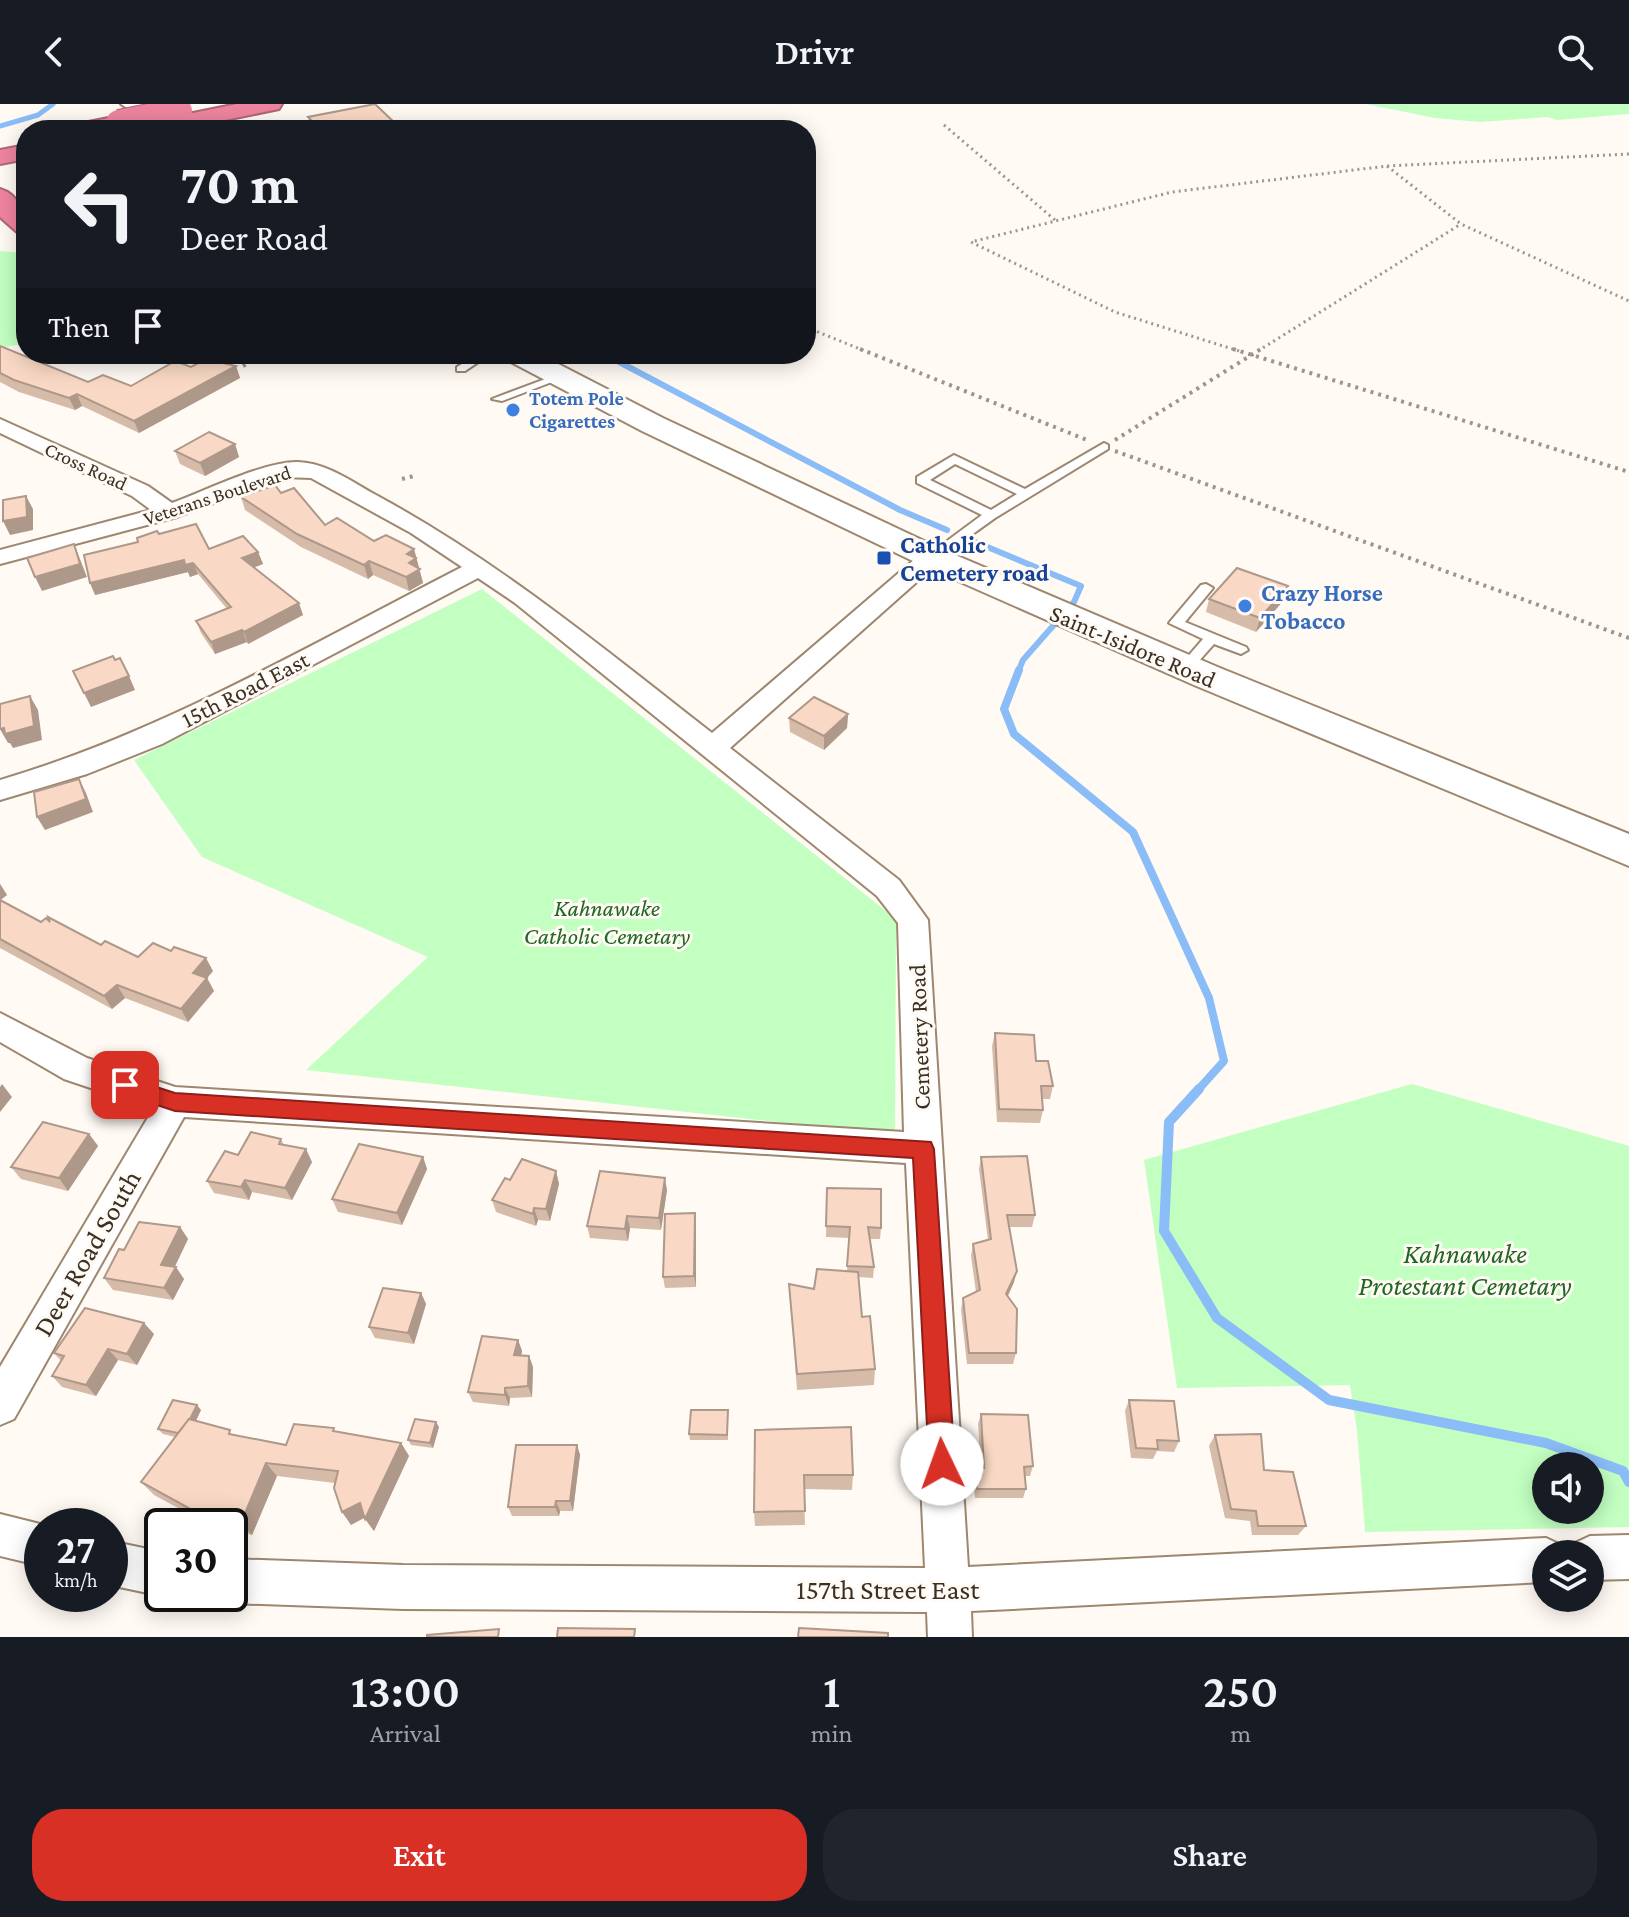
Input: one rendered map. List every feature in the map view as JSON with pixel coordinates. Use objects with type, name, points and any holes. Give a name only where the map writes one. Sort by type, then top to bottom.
[{"type":"highway","points":[[184,120],[216,104]]},
{"type":"highway","points":[[124,115],[184,120],[271,104]]},
{"type":"highway","points":[[0,197],[16,219]]},
{"type":"street","name":"Saint-Isidore Road","points":[[536,364],[930,558],[1185,668],[1629,851]]},
{"type":"street","name":"Cross Road","points":[[0,425],[140,491],[169,512]]},
{"type":"street","name":"Veterans Boulevard","points":[[0,557],[169,512],[279,471],[308,470],[367,497],[481,567],[579,641]]},
{"type":"street","points":[[714,746],[742,725],[930,558]]},
{"type":"street","name":"15th Road East","points":[[0,790],[77,767],[152,737],[481,567]]},
{"type":"street","name":"Cemetery Road","points":[[579,641],[888,888],[913,920],[923,1149],[950,1590],[950,1637]]},
{"type":"street","points":[[0,1026],[76,1069],[175,1102],[923,1149]]},
{"type":"street","name":"Deer Road South","points":[[0,1405],[175,1102]]},
{"type":"street","points":[[0,1535],[24,1541]]},
{"type":"street","points":[[1604,1558],[1629,1557]]},
{"type":"street","name":"157th Street East","points":[[248,1582],[418,1587],[950,1590],[1532,1561]]},
{"type":"lane","points":[[461,369],[469,364]]},
{"type":"lane","points":[[498,399],[560,377]]},
{"type":"lane","points":[[930,558],[991,515],[1104,447]]},
{"type":"lane","points":[[991,515],[921,480],[954,459],[1026,494]]},
{"type":"lane","points":[[1206,588],[1176,623],[1241,650]]},
{"type":"lane","points":[[1185,668],[1212,638]]},
{"type":"path","points":[[944,125],[1056,221]]},
{"type":"path","points":[[1629,154],[1387,166],[1172,192],[971,242],[1115,312],[1629,472]]},
{"type":"path","points":[[1387,166],[1461,224],[1629,301]]},
{"type":"path","points":[[1104,447],[1461,224]]},
{"type":"path","points":[[816,331],[1104,447],[1629,638]]},
{"type":"path","points":[[402,479],[414,476]]},
{"type":"green space","points":[[1366,104],[1629,104],[1629,114],[1480,122],[1435,118]]},
{"type":"green space","points":[[0,251],[16,252],[16,345],[0,348]]},
{"type":"green space","name":"Kahnawake Catholic Cemetary","points":[[482,589],[896,919],[895,1135],[306,1070],[428,957],[202,857],[134,760]]},
{"type":"green space","name":"Kahnawake Protestant Cemetary","points":[[1412,1084],[1629,1146],[1629,1527],[1365,1532],[1350,1385],[1177,1388],[1144,1160]]},
{"type":"building","points":[[375,104],[392,120],[311,120],[308,117]]},
{"type":"building","points":[[0,346],[16,353],[16,364],[44,364],[88,382],[103,375],[131,386],[170,364],[236,366],[134,421],[77,394],[69,398],[0,373]]},
{"type":"building","points":[[209,432],[235,444],[200,463],[175,451]]},
{"type":"building","points":[[275,485],[281,493],[294,488],[325,525],[337,518],[374,541],[386,535],[414,549],[407,554],[416,558],[409,563],[420,569],[406,577],[369,561],[364,565],[297,534],[241,497]]},
{"type":"building","points":[[26,496],[27,517],[3,521],[3,500]]},
{"type":"building","points":[[196,524],[209,549],[243,536],[258,552],[242,558],[299,603],[244,632],[242,630],[211,642],[196,621],[231,607],[193,563],[185,565],[184,560],[90,583],[84,555],[138,542],[137,538],[157,531],[159,534]]},
{"type":"building","points":[[74,544],[80,564],[35,577],[27,558]]},
{"type":"building","points":[[1237,568],[1288,586],[1260,618],[1209,599]]},
{"type":"building","points":[[113,656],[115,660],[120,658],[129,676],[84,693],[73,671]]},
{"type":"building","points":[[30,696],[34,726],[5,734],[4,728],[0,729],[0,704]]},
{"type":"building","points":[[814,697],[848,714],[824,736],[789,718]]},
{"type":"building","points":[[79,779],[86,799],[37,817],[34,792]]},
{"type":"building","points":[[0,900],[41,922],[46,918],[50,922],[48,917],[101,945],[105,941],[138,957],[153,943],[171,951],[174,947],[206,958],[193,973],[207,978],[181,1009],[117,985],[104,996],[0,939]]},
{"type":"building","points":[[995,1033],[1034,1035],[1036,1061],[1048,1061],[1053,1086],[1041,1086],[1043,1110],[999,1109]]},
{"type":"building","points":[[43,1122],[89,1134],[59,1178],[11,1167]]},
{"type":"building","points":[[251,1132],[281,1139],[279,1144],[306,1149],[285,1188],[245,1180],[241,1187],[207,1181],[225,1151],[238,1155]]},
{"type":"building","points":[[359,1144],[423,1157],[397,1213],[332,1199]]},
{"type":"building","points":[[1027,1156],[1035,1215],[1007,1215],[1017,1271],[1006,1294],[1017,1309],[1016,1353],[969,1353],[963,1298],[980,1290],[973,1244],[991,1239],[981,1157]]},
{"type":"building","points":[[522,1159],[556,1171],[546,1209],[534,1208],[533,1214],[492,1200],[505,1178],[510,1180]]},
{"type":"building","points":[[600,1171],[665,1178],[659,1218],[627,1216],[625,1229],[587,1226]]},
{"type":"building","points":[[827,1188],[881,1189],[881,1228],[868,1227],[874,1267],[847,1266],[850,1227],[826,1226]]},
{"type":"building","points":[[695,1213],[694,1276],[663,1277],[665,1214]]},
{"type":"building","points":[[139,1222],[180,1227],[161,1265],[176,1267],[164,1288],[104,1278],[119,1249],[124,1250]]},
{"type":"building","points":[[817,1269],[858,1272],[862,1317],[870,1316],[875,1369],[797,1374],[789,1284],[814,1289]]},
{"type":"building","points":[[383,1288],[421,1293],[408,1333],[369,1327]]},
{"type":"building","points":[[85,1308],[144,1323],[127,1354],[108,1349],[86,1385],[52,1376],[64,1356],[54,1353]]},
{"type":"building","points":[[482,1336],[518,1340],[514,1355],[529,1356],[528,1386],[505,1388],[505,1395],[468,1392]]},
{"type":"building","points":[[173,1400],[197,1405],[178,1433],[158,1429]]},
{"type":"building","points":[[1129,1400],[1174,1401],[1179,1441],[1157,1440],[1158,1449],[1136,1448]]},
{"type":"building","points":[[691,1410],[728,1410],[727,1435],[689,1434]]},
{"type":"building","points":[[981,1414],[1028,1415],[1033,1466],[1024,1467],[1026,1489],[977,1489],[976,1468],[984,1468]]},
{"type":"building","points":[[189,1419],[230,1430],[229,1434],[286,1445],[294,1424],[334,1428],[333,1431],[401,1443],[365,1519],[360,1503],[342,1512],[334,1488],[338,1471],[266,1463],[247,1508],[189,1508],[141,1482]]},
{"type":"building","points":[[415,1419],[436,1422],[430,1443],[408,1440]]},
{"type":"building","points":[[851,1427],[853,1475],[804,1475],[805,1511],[754,1512],[755,1430]]},
{"type":"building","points":[[1261,1434],[1264,1470],[1293,1472],[1306,1526],[1258,1526],[1256,1511],[1231,1509],[1215,1435]]},
{"type":"building","points":[[516,1445],[577,1445],[570,1501],[556,1501],[555,1507],[508,1507]]},
{"type":"building","points":[[558,1628],[635,1629],[634,1637],[557,1637]]},
{"type":"building","points":[[799,1628],[888,1633],[888,1637],[798,1637]]},
{"type":"building","points":[[499,1629],[498,1637],[427,1637],[427,1635]]},
{"type":"waterway","points":[[21,120],[38,115],[53,104]]},
{"type":"waterway","points":[[0,126],[16,121]]},
{"type":"waterway","points":[[623,364],[900,510],[947,530]]},
{"type":"waterway","points":[[973,541],[1081,586],[1074,602],[1023,660],[1018,672]]},
{"type":"waterway","points":[[1019,670],[1004,709],[1014,734],[1133,832],[1209,998],[1224,1061],[1197,1091]]},
{"type":"waterway","points":[[1199,1089],[1169,1122],[1164,1231],[1217,1318],[1329,1400],[1546,1443],[1623,1471],[1629,1482]]},
{"type":"place","name":"Totem Pole Cigarettes","points":[[513,410]]},
{"type":"place","name":"Catholic Cemetery road","points":[[884,558]]},
{"type":"place","name":"Crazy Horse Tobacco","points":[[1245,606]]},
{"type":"route","points":[[125,1085],[175,1102],[923,1149],[942,1464]]}]
